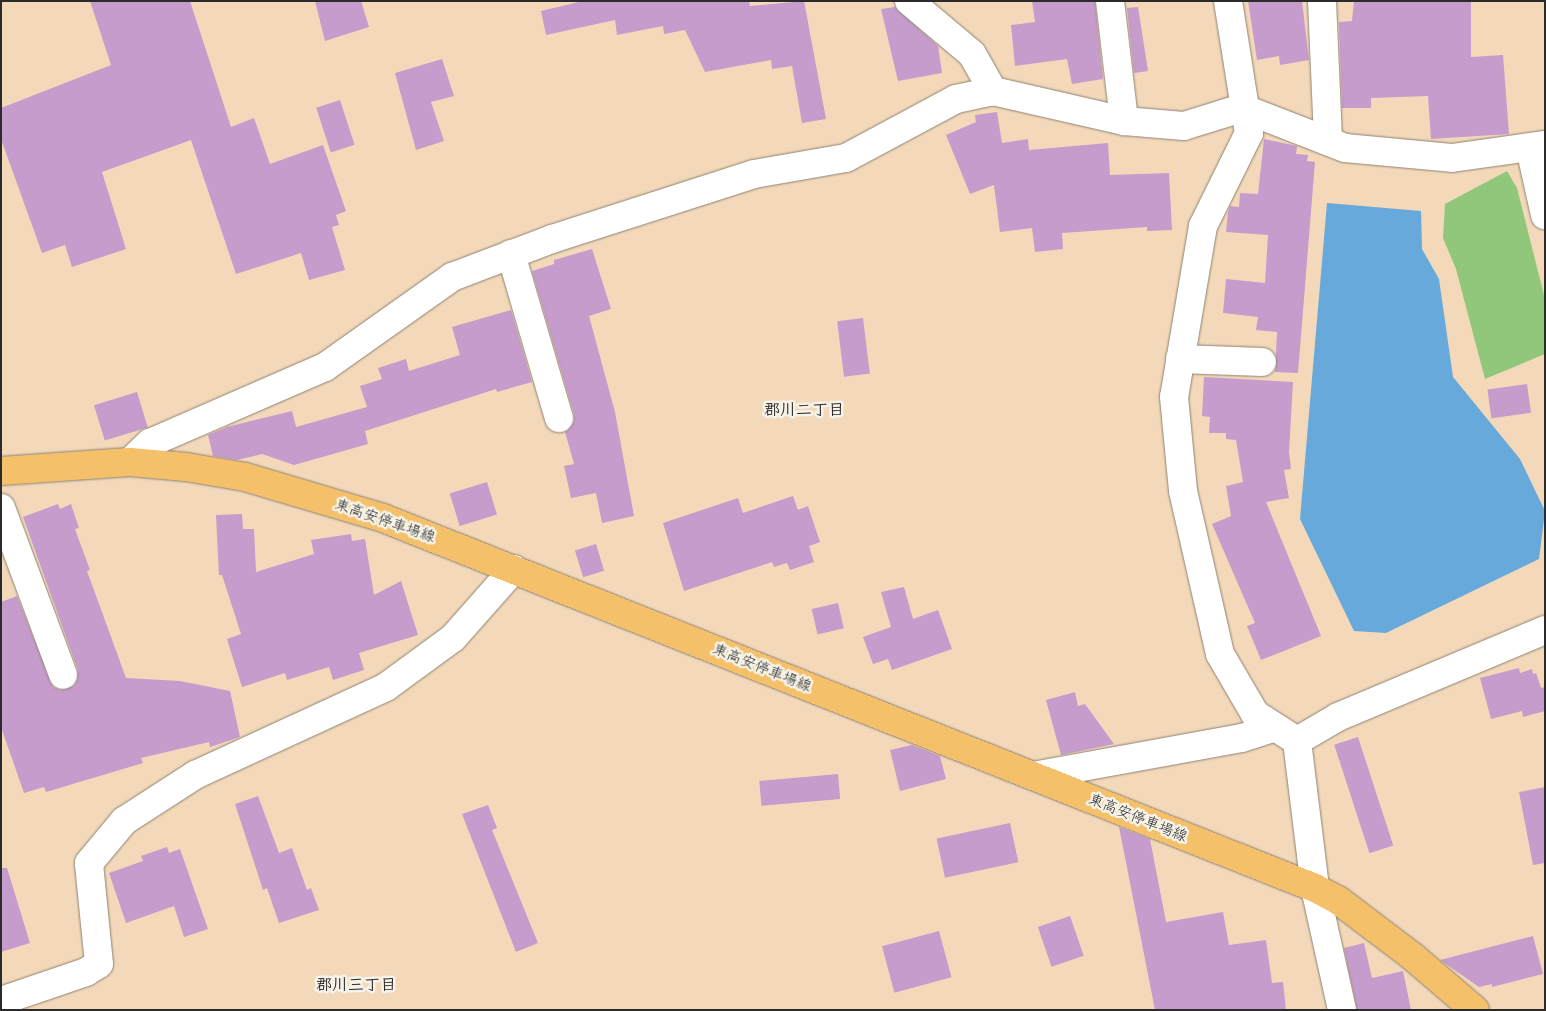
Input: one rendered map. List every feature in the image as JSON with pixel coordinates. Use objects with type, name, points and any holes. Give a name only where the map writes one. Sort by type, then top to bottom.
[{"type":"main road","name":"東高安停車場線","points":[[2,465],[130,462],[245,477],[383,518],[1315,888],[1338,900],[1412,956],[1475,1010]]},
{"type":"street","points":[[909,1],[972,54],[993,91]]},
{"type":"street","points":[[1110,1],[1124,121]]},
{"type":"street","points":[[1228,1],[1242,108],[1249,133],[1203,226],[1174,397],[1183,491],[1220,654],[1255,714],[1297,741]]},
{"type":"street","points":[[1322,1],[1328,141]]},
{"type":"street","points":[[130,462],[150,443],[325,367],[452,277],[511,254],[754,174],[846,158],[956,99],[993,91],[1124,121],[1184,126],[1242,108],[1345,148],[1452,158],[1538,147],[1545,215]]},
{"type":"street","points":[[511,254],[559,418]]},
{"type":"street","points":[[1180,359],[1262,362]]},
{"type":"street","points":[[1,508],[63,675]]},
{"type":"street","points":[[1,1001],[86,972],[99,964],[89,863],[124,821],[195,775],[386,687],[454,638],[514,569]]},
{"type":"street","points":[[1297,741],[1338,717],[1545,630]]},
{"type":"street","points":[[1032,776],[1242,738],[1275,727]]},
{"type":"street","points":[[1297,741],[1315,888],[1342,1010]]},
{"type":"green space","points":[[1507,171],[1517,188],[1545,299],[1545,354],[1485,379],[1456,269],[1443,238],[1445,204]]},
{"type":"water","points":[[1327,203],[1421,211],[1422,249],[1439,279],[1453,377],[1520,459],[1545,511],[1539,559],[1386,633],[1354,631],[1300,519]]},
{"type":"building","points":[[90,1],[190,1],[231,127],[254,118],[270,164],[323,145],[346,211],[336,215],[339,225],[332,227],[345,270],[309,280],[301,253],[236,274],[191,140],[102,172],[126,249],[72,267],[65,245],[42,253],[1,139],[1,108],[111,65]]},
{"type":"building","points":[[315,1],[361,1],[369,27],[325,41]]},
{"type":"building","points":[[583,1],[749,1],[750,6],[804,1],[826,119],[802,123],[792,66],[772,69],[771,60],[705,72],[685,30],[664,34],[663,26],[617,35],[615,20],[546,35],[541,11]]},
{"type":"building","points":[[1032,1],[1095,1],[1103,79],[1072,84],[1067,59],[1015,66],[1011,25],[1035,22]]},
{"type":"building","points":[[1248,1],[1302,1],[1309,60],[1280,65],[1279,56],[1257,60]]},
{"type":"building","points":[[1354,1],[1471,1],[1471,57],[1503,55],[1509,134],[1431,139],[1428,96],[1371,98],[1371,108],[1342,108],[1339,22],[1352,21]]},
{"type":"building","points":[[895,7],[938,46],[942,73],[898,81],[881,9]]},
{"type":"building","points":[[1138,7],[1148,71],[1134,73],[1127,8]]},
{"type":"building","points":[[442,59],[454,96],[431,102],[444,141],[416,150],[395,73]]},
{"type":"building","points":[[340,100],[355,145],[331,152],[316,108]]},
{"type":"building","points":[[997,112],[1002,143],[1028,139],[1029,150],[1108,143],[1110,175],[1169,173],[1172,230],[1147,231],[1147,227],[1062,233],[1063,249],[1035,252],[1032,228],[1000,232],[994,185],[970,194],[946,135],[976,122],[975,115]]},
{"type":"building","points":[[1264,139],[1297,146],[1296,154],[1308,155],[1307,161],[1315,162],[1298,373],[1275,372],[1277,332],[1256,330],[1258,317],[1223,313],[1226,279],[1265,283],[1268,235],[1226,232],[1230,206],[1239,207],[1240,193],[1258,194]]},
{"type":"building","points":[[592,249],[611,309],[589,316],[615,412],[634,516],[602,523],[596,493],[571,498],[564,466],[574,464],[565,432],[574,422],[574,414],[532,271],[554,264],[554,260]]},
{"type":"building","points":[[511,310],[532,382],[497,392],[496,389],[365,431],[368,444],[294,465],[262,454],[237,460],[213,456],[208,435],[227,427],[292,411],[296,427],[367,407],[360,386],[382,379],[378,368],[406,359],[409,371],[460,355],[452,327]]},
{"type":"building","points":[[863,318],[870,374],[844,377],[837,321]]},
{"type":"building","points":[[1204,377],[1293,382],[1289,452],[1291,469],[1284,470],[1289,498],[1266,502],[1321,636],[1261,660],[1247,626],[1255,623],[1212,524],[1231,516],[1226,486],[1243,482],[1236,440],[1226,439],[1226,433],[1209,433],[1210,417],[1202,416]]},
{"type":"building","points":[[1527,384],[1531,413],[1491,418],[1487,390]]},
{"type":"building","points":[[137,392],[148,427],[105,441],[94,405]]},
{"type":"building","points":[[487,482],[497,515],[460,526],[450,493]]},
{"type":"building","points":[[793,496],[798,510],[808,506],[820,542],[809,546],[814,562],[790,570],[787,563],[774,567],[772,562],[684,591],[663,523],[738,498],[743,513]]},
{"type":"building","points":[[58,504],[60,509],[71,504],[79,528],[75,529],[90,570],[87,571],[126,678],[180,681],[230,691],[240,737],[210,747],[209,742],[141,758],[143,763],[46,792],[44,787],[24,793],[1,727],[1,602],[17,596],[53,687],[61,690],[75,685],[78,670],[23,517]]},
{"type":"building","points":[[242,514],[243,529],[254,529],[256,572],[314,554],[311,540],[351,534],[352,541],[365,539],[374,595],[401,581],[418,635],[359,653],[364,670],[333,680],[329,667],[287,680],[285,673],[242,687],[227,639],[241,634],[222,575],[219,575],[216,515]]},
{"type":"building","points":[[596,544],[604,571],[583,577],[575,550]]},
{"type":"building","points":[[904,587],[913,619],[938,610],[952,649],[892,670],[888,659],[873,664],[863,637],[891,627],[881,592]]},
{"type":"building","points":[[838,603],[844,628],[818,634],[812,609]]},
{"type":"building","points":[[1519,668],[1520,673],[1532,669],[1533,674],[1536,673],[1541,688],[1545,687],[1545,711],[1523,717],[1522,711],[1491,719],[1480,678]]},
{"type":"building","points":[[1075,692],[1078,706],[1085,704],[1114,744],[1061,755],[1046,700]]},
{"type":"building","points":[[1358,737],[1393,845],[1369,853],[1334,745]]},
{"type":"building","points":[[912,745],[940,756],[946,779],[900,791],[890,750]]},
{"type":"building","points":[[838,774],[840,799],[761,806],[759,781]]},
{"type":"building","points":[[1545,787],[1545,863],[1533,865],[1519,792]]},
{"type":"building","points":[[258,796],[279,853],[292,848],[307,890],[311,888],[319,910],[279,923],[267,888],[263,890],[235,804]]},
{"type":"building","points":[[488,805],[497,828],[492,830],[538,943],[516,952],[462,814]]},
{"type":"building","points":[[1010,823],[1018,862],[945,878],[937,839]]},
{"type":"building","points":[[1119,827],[1150,839],[1166,922],[1223,912],[1229,945],[1266,940],[1272,983],[1283,982],[1286,1010],[1155,1010]]},
{"type":"building","points":[[167,847],[169,853],[180,849],[208,929],[184,937],[174,906],[126,923],[109,873],[143,861],[141,856]]},
{"type":"building","points":[[1,868],[7,868],[30,943],[1,952]]},
{"type":"building","points":[[1070,916],[1084,956],[1052,967],[1038,927]]},
{"type":"building","points":[[939,931],[951,977],[894,993],[882,946]]},
{"type":"building","points":[[1533,936],[1543,974],[1492,987],[1492,984],[1479,987],[1440,960]]},
{"type":"building","points":[[1364,943],[1372,978],[1403,971],[1411,1010],[1357,1010],[1344,948]]},
{"type":"district","name":"郡川二丁目","points":[[804,410]]},
{"type":"district","name":"郡川三丁目","points":[[356,985]]}]
